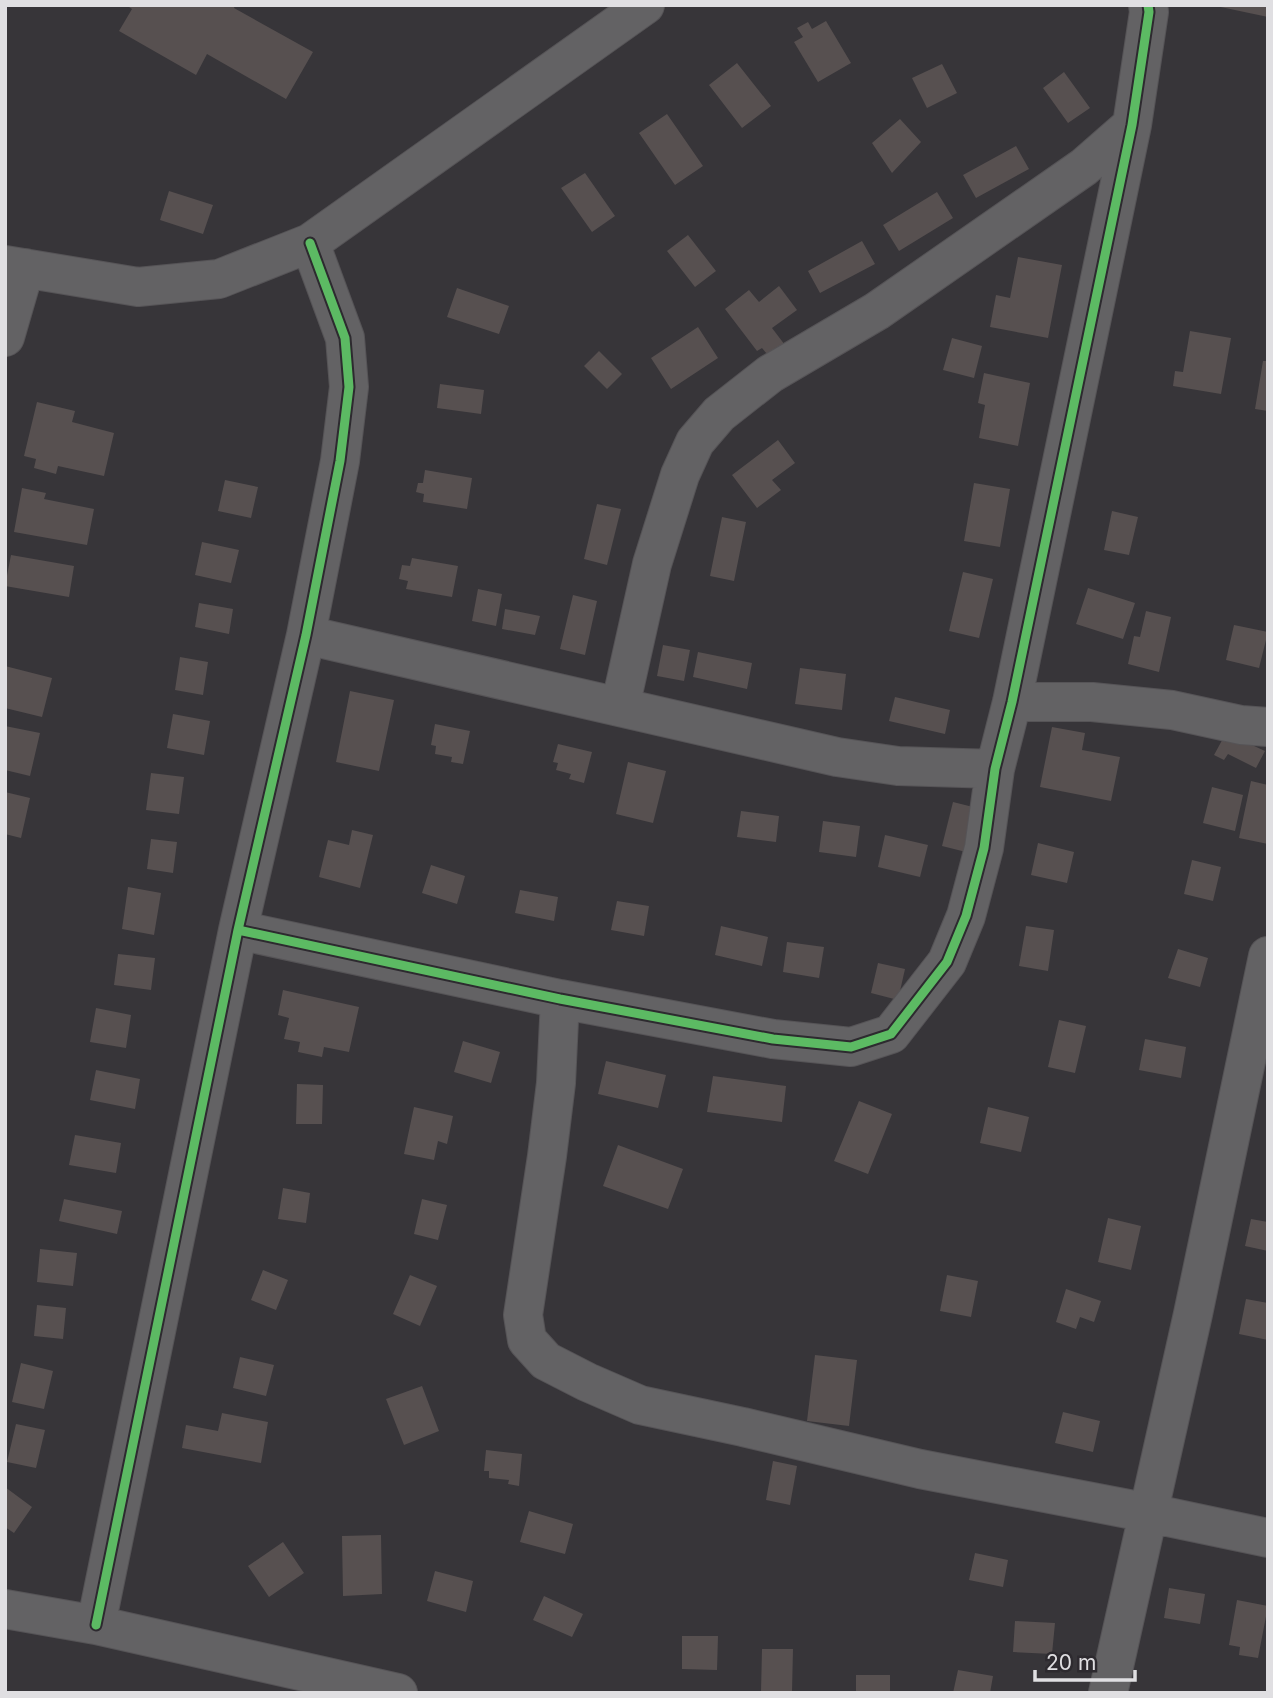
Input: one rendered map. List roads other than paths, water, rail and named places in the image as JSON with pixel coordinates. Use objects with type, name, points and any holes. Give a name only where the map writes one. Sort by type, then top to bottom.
[{"type":"street","points":[[5,337],[15,267],[138,287],[219,279],[310,243],[645,5]]},
{"type":"street","points":[[238,930],[559,999],[773,1040],[850,1047],[891,1034],[947,962],[966,916],[985,848],[995,769],[1012,702],[1132,125],[1148,5]]},
{"type":"street","points":[[620,706],[653,564],[680,475],[695,442],[719,414],[769,374],[877,311],[1084,167],[1132,125]]},
{"type":"street","points":[[96,1625],[238,930],[306,635],[340,461],[349,387],[345,338],[310,243]]},
{"type":"street","points":[[306,635],[837,757],[898,766],[995,769]]},
{"type":"street","points":[[1012,702],[1092,702],[1172,710],[1241,725],[1268,727]]},
{"type":"street","points":[[1108,1693],[1193,1314],[1268,956]]},
{"type":"street","points":[[559,999],[556,1083],[523,1315],[527,1340],[546,1361],[640,1405],[920,1469],[1268,1538]]},
{"type":"street","points":[[5,1609],[96,1625],[398,1693]]}]
